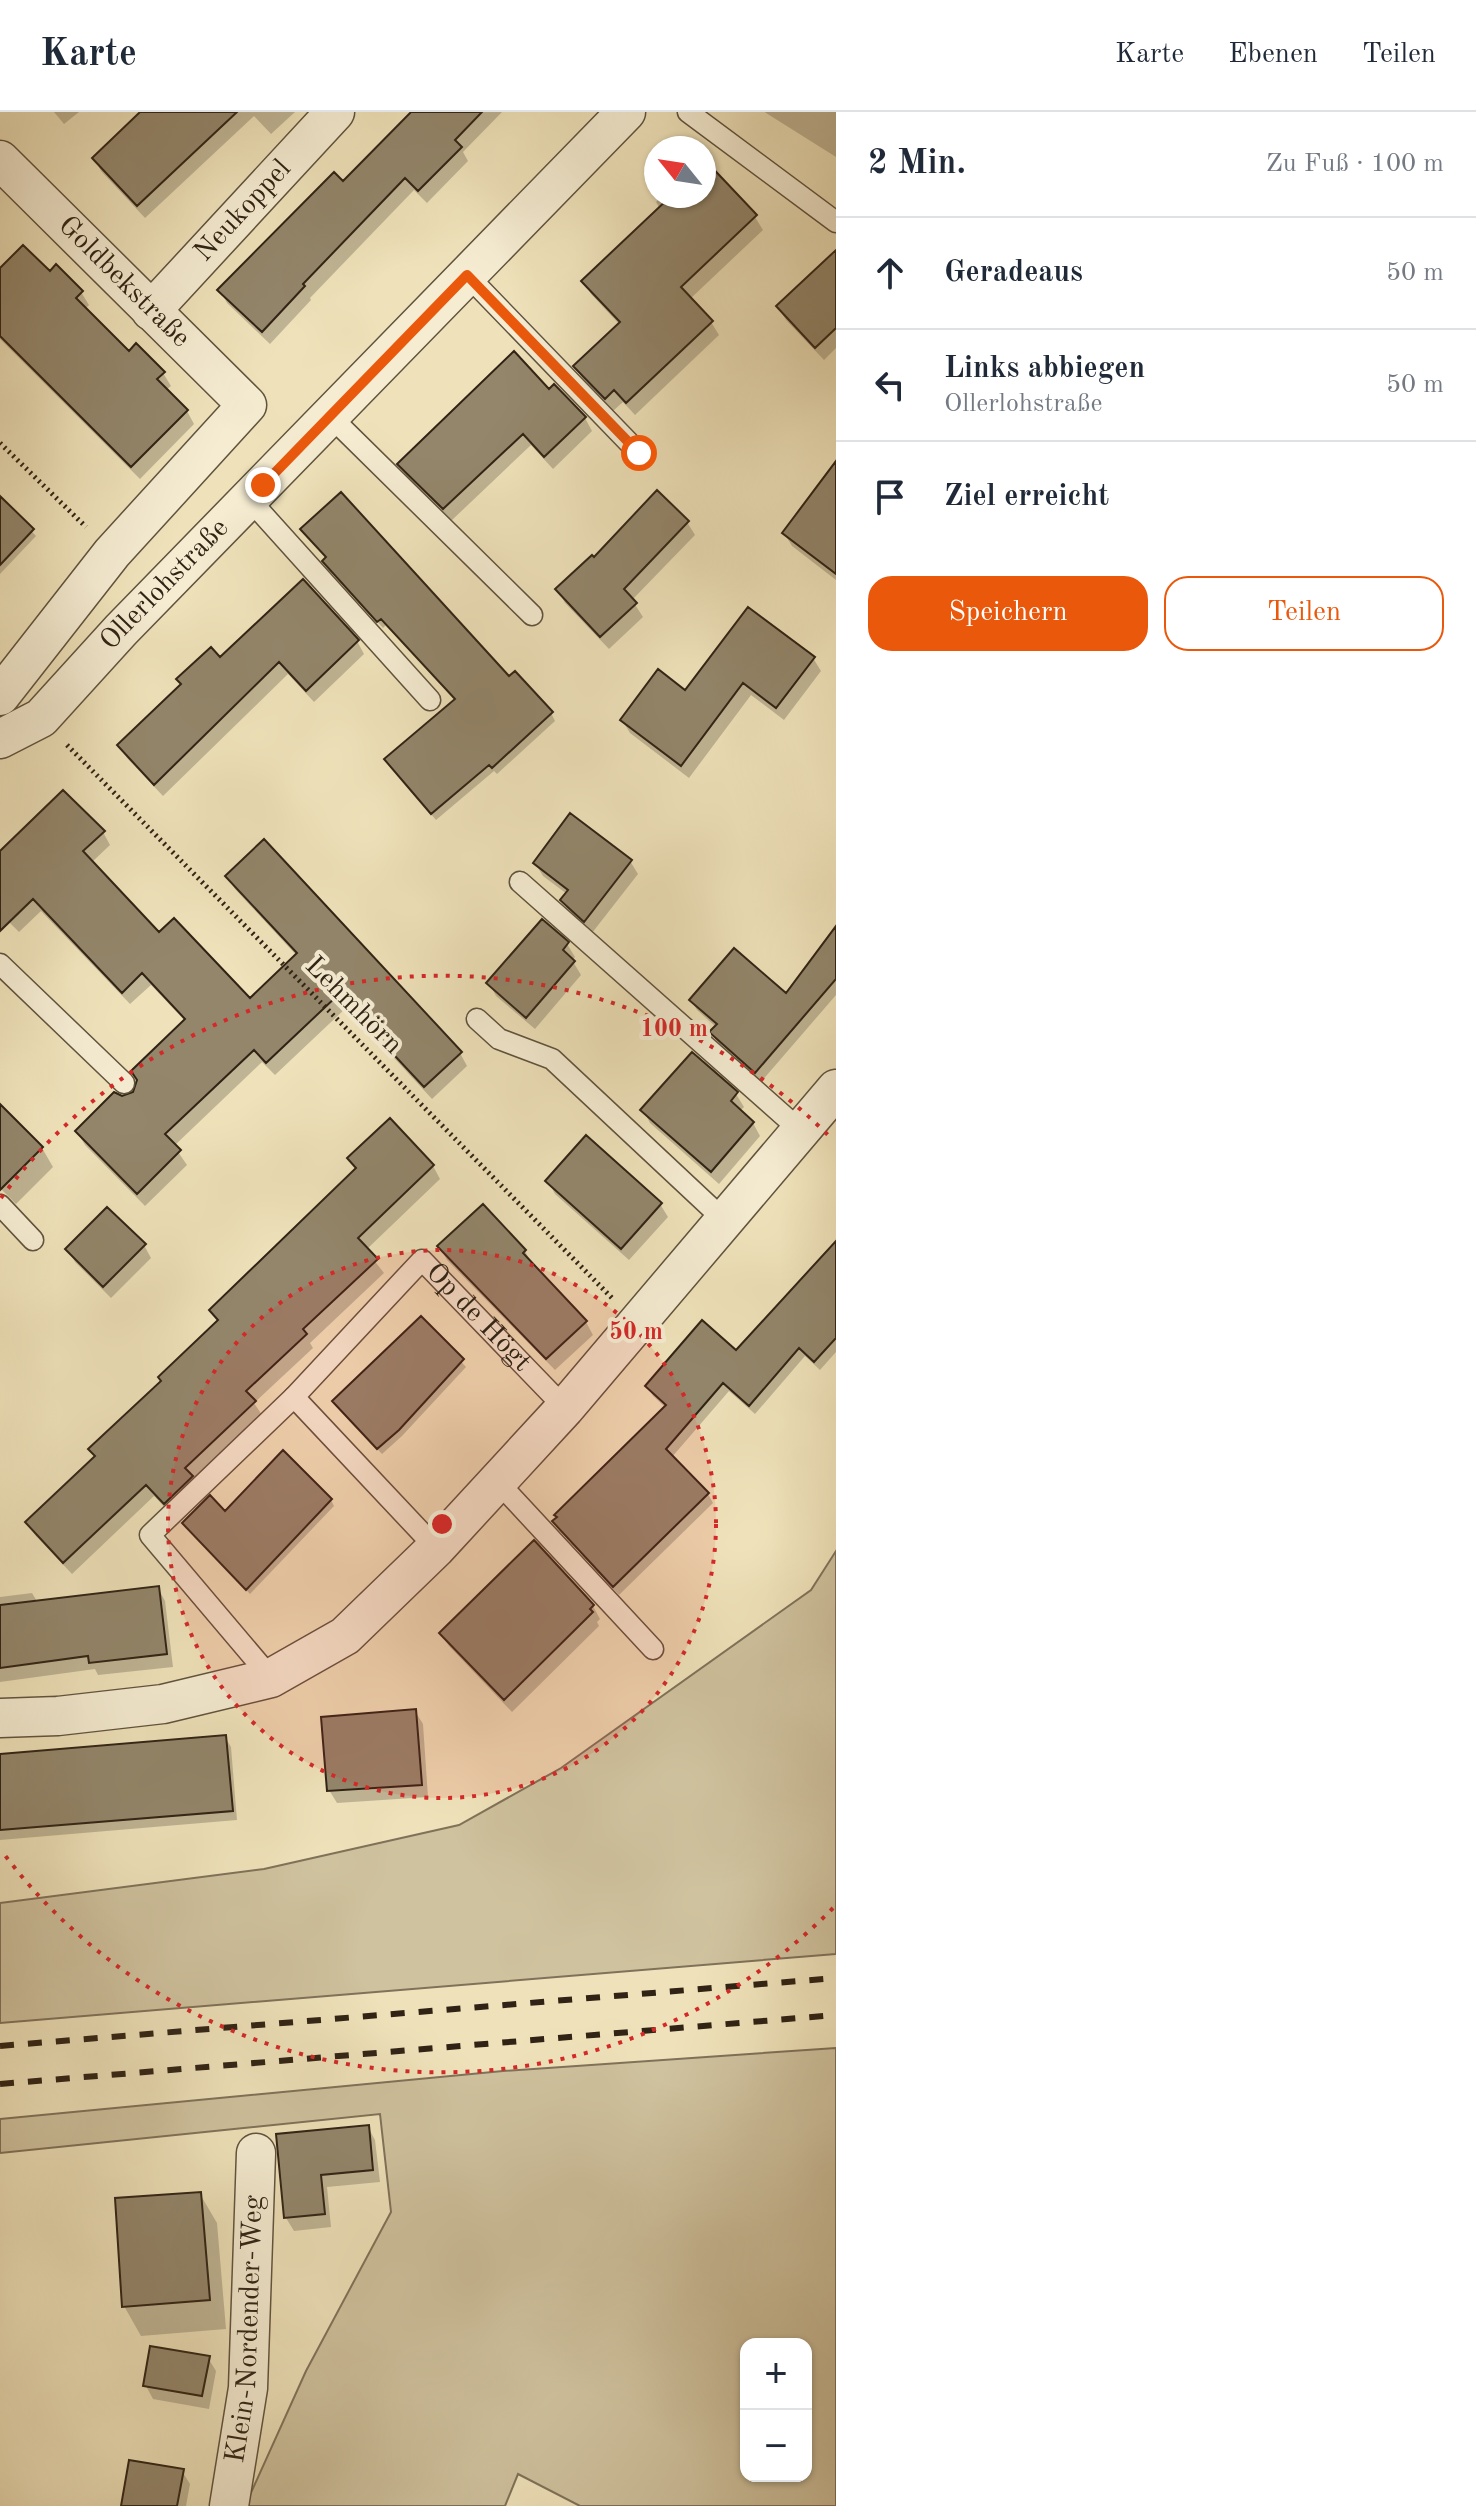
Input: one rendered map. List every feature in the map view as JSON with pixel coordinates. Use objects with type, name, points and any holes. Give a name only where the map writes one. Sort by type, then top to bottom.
[{"type":"street","name":"Neukoppel","points":[[151,311],[335,112]]},
{"type":"street","name":"Ollerlohstraße","points":[[0,739],[41,718],[121,630],[626,112]]},
{"type":"street","name":"Goldbekstraße","points":[[0,160],[247,405]]},
{"type":"street","name":"Ollerlohstraße","points":[[0,696],[112,553],[247,405]]},
{"type":"street","points":[[0,1718],[58,1716],[163,1704],[271,1678],[345,1636],[436,1548],[565,1408],[836,1089]]},
{"type":"street","name":"Klein-Nordender-Weg","points":[[229,2506],[248,2388],[256,2153]]},
{"type":"lane","points":[[688,112],[836,222]]},
{"type":"lane","points":[[467,275],[639,453]]},
{"type":"lane","points":[[330,416],[532,615]]},
{"type":"lane","points":[[249,499],[430,700]]},
{"type":"lane","points":[[520,882],[801,1131]]},
{"type":"lane","points":[[0,964],[124,1083]]},
{"type":"lane","points":[[477,1019],[499,1039],[552,1059],[724,1220]]},
{"type":"lane","points":[[0,1205],[33,1240]]},
{"type":"lane","name":"Op de Högt","points":[[271,1678],[150,1535],[294,1397],[422,1260],[565,1408]]},
{"type":"lane","points":[[294,1397],[436,1548]]},
{"type":"lane","points":[[496,1480],[653,1649]]},
{"type":"path","points":[[0,443],[112,553]]},
{"type":"path","name":"Lehmhörn","points":[[41,718],[636,1322]]},
{"type":"shaded area","points":[[836,1551],[836,1954],[0,2023],[0,1903],[264,1869],[459,1825],[561,1768],[811,1590]]},
{"type":"shaded area","points":[[836,2048],[836,2506],[580,2506],[518,2474],[505,2506],[245,2506],[306,2371],[391,2212],[380,2114],[0,2153],[0,2119],[503,2071]]},
{"type":"building","points":[[140,112],[237,112],[137,206],[92,158]]},
{"type":"building","points":[[411,112],[482,112],[455,140],[462,147],[418,191],[405,178],[303,284],[305,286],[262,332],[217,290],[334,172],[343,181]]},
{"type":"building","points":[[716,172],[757,215],[681,287],[713,321],[626,403],[614,390],[605,399],[573,366],[620,322],[581,281],[658,208],[716,208]]},
{"type":"building","points":[[23,245],[50,271],[56,264],[83,291],[76,298],[129,351],[136,343],[165,372],[157,379],[188,410],[131,467],[0,336],[0,268]]},
{"type":"building","points":[[836,250],[836,328],[815,348],[776,306]]},
{"type":"building","points":[[514,351],[549,389],[554,384],[586,417],[544,457],[523,434],[443,509],[397,464]]},
{"type":"building","points":[[836,461],[836,574],[782,533]]},
{"type":"building","points":[[657,490],[689,521],[624,589],[637,603],[600,637],[555,589],[592,555],[594,557]]},
{"type":"building","points":[[341,492],[509,676],[515,671],[553,712],[492,768],[489,765],[431,814],[384,759],[455,699],[381,619],[377,622],[322,561],[326,557],[300,529]]},
{"type":"building","points":[[0,496],[34,529],[0,565]]},
{"type":"building","points":[[303,579],[359,640],[306,691],[279,662],[154,785],[117,745],[181,684],[176,679],[211,647],[220,657]]},
{"type":"building","points":[[748,607],[815,657],[776,708],[743,683],[681,766],[620,720],[658,669],[685,690]]},
{"type":"building","points":[[63,790],[105,831],[83,851],[159,932],[174,918],[250,998],[297,953],[225,876],[264,839],[462,1052],[424,1087],[338,995],[266,1063],[254,1050],[165,1134],[181,1150],[137,1194],[75,1131],[114,1092],[122,1096],[133,1092],[137,1080],[131,1071],[185,1019],[142,973],[122,993],[33,899],[0,931],[0,851]]},
{"type":"building","points":[[570,813],[632,860],[584,922],[560,900],[568,890],[533,863]]},
{"type":"building","points":[[542,919],[569,942],[563,950],[575,961],[526,1018],[486,983]]},
{"type":"building","points":[[836,926],[836,979],[755,1073],[709,1032],[717,1024],[689,1000],[734,948],[786,993]]},
{"type":"building","points":[[692,1052],[738,1092],[731,1101],[754,1122],[711,1172],[640,1110]]},
{"type":"building","points":[[0,1104],[43,1147],[0,1190]]},
{"type":"building","points":[[390,1118],[434,1165],[358,1238],[378,1259],[303,1329],[307,1334],[246,1391],[256,1401],[185,1468],[193,1476],[164,1504],[146,1485],[63,1563],[25,1522],[95,1456],[88,1449],[161,1381],[158,1377],[218,1320],[209,1310],[356,1168],[347,1158]]},
{"type":"building","points":[[586,1135],[662,1203],[621,1249],[545,1181]]},
{"type":"building","points":[[483,1204],[526,1250],[523,1253],[587,1321],[546,1359],[437,1246]]},
{"type":"building","points":[[107,1207],[146,1244],[103,1287],[65,1249]]},
{"type":"building","points":[[836,1241],[836,1338],[814,1362],[799,1348],[749,1406],[723,1383],[666,1449],[709,1493],[613,1587],[552,1521],[557,1517],[554,1515],[666,1405],[645,1386],[702,1320],[736,1350]]},
{"type":"building","points":[[421,1316],[464,1359],[399,1430],[377,1449],[332,1401]]},
{"type":"building","points":[[283,1450],[332,1499],[246,1590],[182,1523],[210,1495],[225,1511]]},
{"type":"building","points":[[534,1540],[594,1605],[590,1609],[593,1612],[504,1700],[439,1633]]},
{"type":"building","points":[[159,1586],[167,1654],[89,1663],[88,1656],[0,1668],[0,1605]]},
{"type":"building","points":[[416,1709],[422,1785],[327,1791],[321,1717]]},
{"type":"building","points":[[226,1735],[233,1811],[0,1830],[0,1754]]},
{"type":"building","points":[[369,2125],[373,2170],[321,2175],[325,2214],[284,2218],[276,2134]]},
{"type":"building","points":[[201,2192],[210,2300],[122,2307],[115,2198]]},
{"type":"building","points":[[150,2346],[210,2356],[202,2396],[143,2386]]},
{"type":"building","points":[[129,2460],[184,2469],[177,2506],[121,2506]]},
{"type":"railway","points":[[0,2046],[836,1978]]},
{"type":"railway","points":[[0,2084],[836,2015]]},
{"type":"route","points":[[263,485],[467,275],[639,453]]}]
